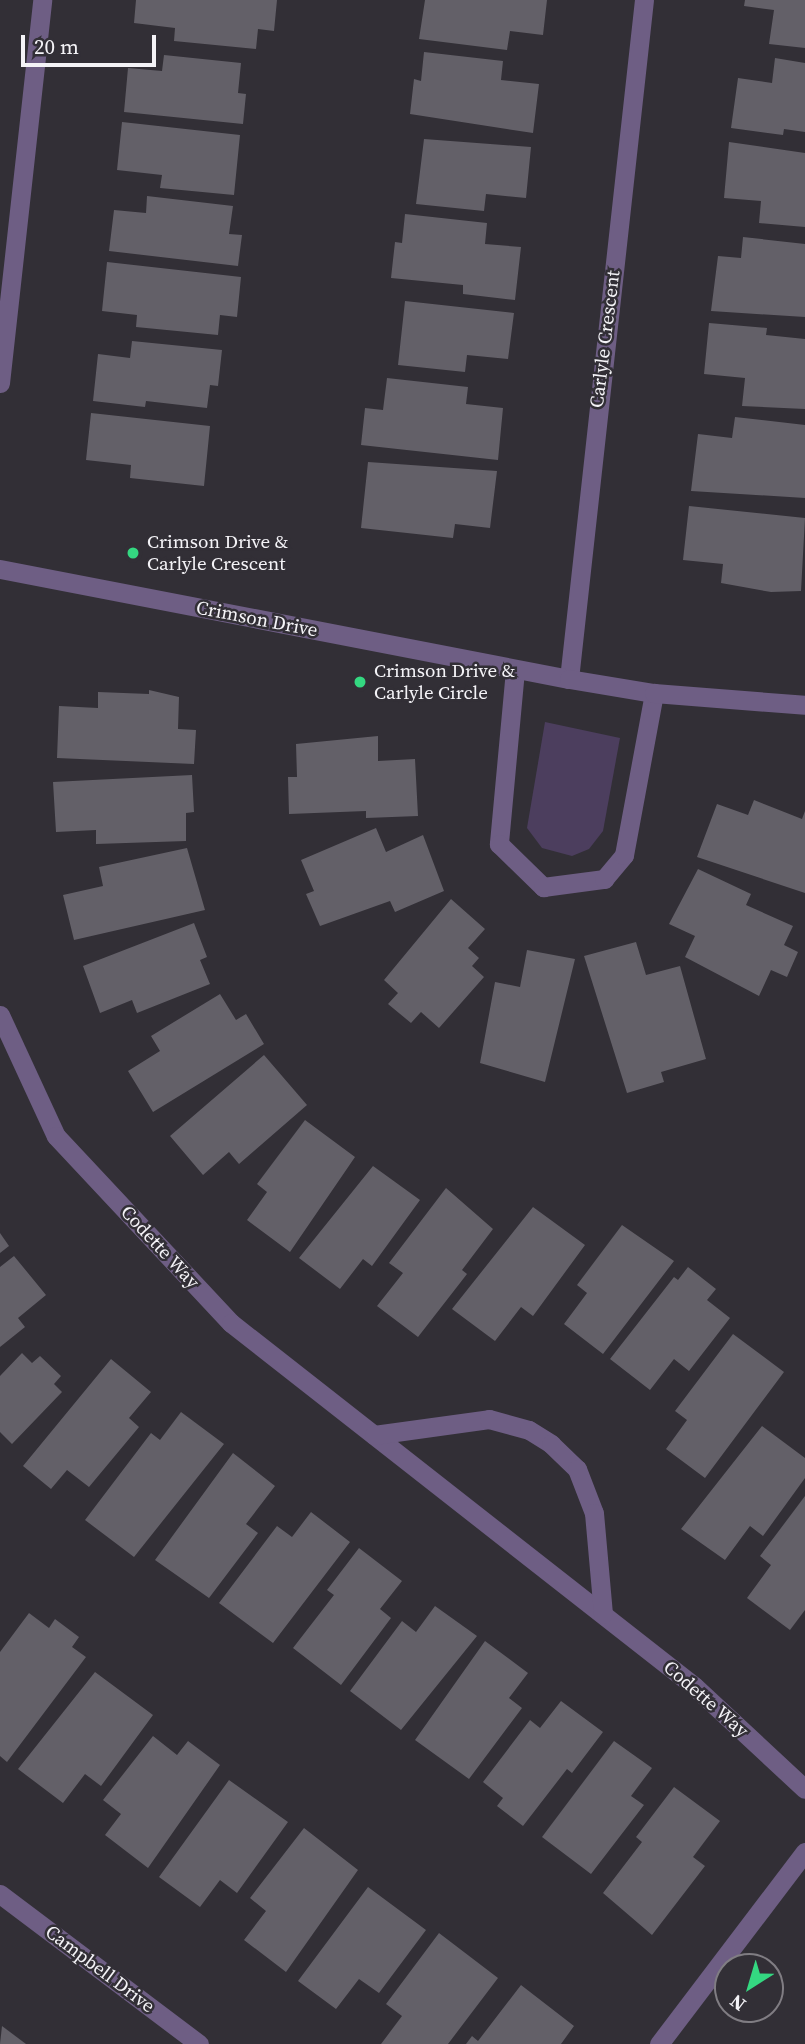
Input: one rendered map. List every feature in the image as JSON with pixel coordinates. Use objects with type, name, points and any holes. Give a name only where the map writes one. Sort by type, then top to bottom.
[{"type":"street","points":[[0,383],[42,0]]},
{"type":"street","name":"Carlyle Crescent","points":[[569,679],[644,0]]},
{"type":"street","name":"Crimson Drive","points":[[0,569],[515,670],[654,693],[805,705]]},
{"type":"street","points":[[515,670],[499,844],[543,887],[604,879],[624,855],[654,693]]},
{"type":"street","name":"Codette Way","points":[[0,1015],[56,1136],[231,1323],[694,1686],[805,1789]]},
{"type":"street","points":[[374,1435],[489,1419],[529,1430],[551,1444],[577,1469],[594,1513],[603,1614]]},
{"type":"street","points":[[659,2044],[805,1852]]},
{"type":"street","name":"Campbell Drive","points":[[0,1894],[199,2044]]},
{"type":"shaded area","points":[[545,722],[620,738],[603,831],[589,849],[572,856],[542,848],[527,828]]},
{"type":"building","points":[[136,0],[277,0],[274,31],[258,29],[256,49],[174,41],[175,28],[134,23]]},
{"type":"building","points":[[425,0],[547,0],[543,35],[510,31],[507,50],[419,39]]},
{"type":"building","points":[[745,0],[805,0],[805,48],[769,44],[774,10],[744,6]]},
{"type":"building","points":[[424,52],[503,61],[501,80],[539,84],[533,133],[410,114],[414,79],[421,81]]},
{"type":"building","points":[[164,55],[241,63],[238,93],[246,94],[243,124],[124,112],[128,68],[162,71]]},
{"type":"building","points":[[775,58],[805,63],[805,132],[784,129],[783,135],[731,128],[738,78],[772,83]]},
{"type":"building","points":[[122,122],[240,135],[234,195],[160,188],[162,175],[117,170]]},
{"type":"building","points":[[424,139],[531,147],[526,198],[486,194],[484,211],[416,204]]},
{"type":"building","points":[[729,142],[805,153],[805,227],[759,223],[761,201],[724,198]]},
{"type":"building","points":[[147,196],[233,206],[229,234],[242,235],[238,266],[109,251],[114,210],[146,213]]},
{"type":"building","points":[[405,214],[487,223],[485,244],[521,247],[515,300],[463,294],[463,285],[391,278],[395,242],[402,243]]},
{"type":"building","points":[[743,237],[805,244],[805,317],[711,311],[718,256],[741,258]]},
{"type":"building","points":[[107,262],[241,277],[237,317],[220,315],[218,335],[136,327],[137,315],[102,311]]},
{"type":"building","points":[[405,301],[514,313],[508,359],[467,355],[465,372],[398,365]]},
{"type":"building","points":[[709,323],[767,328],[766,335],[805,339],[805,409],[742,406],[745,378],[704,374]]},
{"type":"building","points":[[132,341],[222,350],[218,386],[210,385],[207,408],[146,401],[145,407],[93,401],[98,354],[130,358]]},
{"type":"building","points":[[387,378],[468,387],[466,404],[503,408],[498,460],[361,445],[365,408],[383,410]]},
{"type":"building","points":[[91,413],[210,426],[204,486],[130,478],[131,465],[86,460]]},
{"type":"building","points":[[735,417],[805,425],[805,498],[691,491],[698,434],[732,438]]},
{"type":"building","points":[[368,462],[497,471],[490,528],[455,524],[453,538],[361,528]]},
{"type":"building","points":[[689,506],[805,518],[801,591],[771,592],[721,583],[723,564],[683,560]]},
{"type":"building","points":[[149,690],[179,697],[178,729],[196,730],[194,764],[57,758],[59,706],[98,708],[98,692],[149,694]]},
{"type":"building","points":[[378,736],[378,761],[415,759],[418,816],[366,818],[366,811],[289,814],[288,777],[297,777],[296,744]]},
{"type":"building","points":[[192,775],[194,812],[186,813],[186,841],[96,844],[96,830],[56,832],[53,782]]},
{"type":"building","points":[[754,800],[802,819],[805,811],[805,893],[697,857],[717,804],[748,815]]},
{"type":"building","points":[[376,828],[386,852],[423,835],[444,891],[395,912],[390,901],[320,926],[306,894],[314,891],[301,860]]},
{"type":"building","points":[[187,848],[205,910],[74,940],[63,895],[103,886],[99,867]]},
{"type":"building","points":[[698,869],[751,894],[746,905],[793,926],[784,945],[798,952],[787,977],[771,970],[759,996],[685,957],[695,936],[669,924]]},
{"type":"building","points":[[451,899],[485,929],[468,948],[479,958],[472,966],[484,977],[439,1028],[421,1012],[411,1023],[388,1004],[398,993],[384,980]]},
{"type":"building","points":[[194,923],[207,957],[200,960],[210,984],[137,1013],[132,1000],[100,1013],[83,966]]},
{"type":"building","points":[[636,942],[646,975],[680,966],[706,1059],[661,1072],[664,1082],[627,1093],[584,956]]},
{"type":"building","points":[[527,950],[575,959],[545,1082],[480,1063],[495,982],[520,987]]},
{"type":"building","points":[[220,994],[236,1020],[246,1014],[264,1044],[153,1112],[128,1071],[160,1051],[151,1036]]},
{"type":"building","points":[[264,1055],[307,1105],[239,1164],[229,1152],[203,1175],[170,1136]]},
{"type":"building","points":[[305,1120],[355,1157],[290,1252],[247,1220],[267,1192],[257,1184]]},
{"type":"building","points":[[373,1166],[420,1200],[372,1266],[363,1259],[340,1289],[299,1258]]},
{"type":"building","points":[[446,1188],[493,1229],[462,1270],[467,1274],[418,1337],[377,1306],[403,1273],[389,1263]]},
{"type":"building","points":[[533,1207],[585,1245],[533,1316],[521,1307],[495,1341],[452,1309]]},
{"type":"building","points":[[622,1225],[674,1261],[603,1354],[564,1324],[587,1293],[577,1285]]},
{"type":"building","points":[[0,1233],[9,1246],[0,1253]]},
{"type":"building","points":[[14,1256],[46,1295],[18,1318],[25,1327],[0,1347],[0,1267]]},
{"type":"building","points":[[688,1267],[716,1289],[707,1300],[730,1318],[689,1371],[674,1359],[650,1390],[610,1359],[674,1277],[678,1280]]},
{"type":"building","points":[[733,1334],[784,1372],[705,1478],[666,1449],[687,1420],[675,1411]]},
{"type":"building","points":[[22,1353],[32,1363],[40,1356],[61,1376],[54,1384],[62,1392],[12,1444],[0,1432],[0,1376]]},
{"type":"building","points":[[111,1359],[151,1392],[129,1418],[139,1427],[89,1487],[67,1470],[51,1489],[23,1466]]},
{"type":"building","points":[[181,1412],[224,1444],[134,1557],[85,1520],[151,1433],[160,1440]]},
{"type":"building","points":[[762,1426],[805,1458],[805,1478],[763,1536],[750,1526],[725,1560],[681,1529]]},
{"type":"building","points":[[233,1453],[275,1486],[246,1524],[258,1533],[209,1598],[155,1560]]},
{"type":"building","points":[[805,1496],[805,1610],[790,1630],[747,1598],[771,1565],[760,1556]]},
{"type":"building","points":[[311,1512],[350,1542],[273,1643],[219,1603],[277,1526],[292,1537]]},
{"type":"building","points":[[359,1548],[402,1581],[380,1609],[391,1618],[341,1685],[293,1648],[334,1595],[327,1590]]},
{"type":"building","points":[[435,1606],[477,1636],[401,1730],[350,1691],[402,1621],[416,1632]]},
{"type":"building","points":[[29,1613],[49,1628],[55,1619],[79,1637],[72,1647],[86,1657],[7,1762],[0,1756],[0,1652]]},
{"type":"building","points":[[485,1641],[528,1673],[509,1698],[522,1708],[469,1779],[415,1740]]},
{"type":"building","points":[[95,1672],[153,1715],[101,1786],[85,1774],[63,1803],[18,1769]]},
{"type":"building","points":[[561,1701],[603,1732],[572,1773],[567,1769],[523,1826],[497,1806],[503,1798],[483,1782],[530,1720],[540,1728]]},
{"type":"building","points":[[153,1736],[177,1755],[188,1741],[220,1765],[148,1868],[105,1835],[121,1814],[103,1800]]},
{"type":"building","points":[[614,1741],[652,1768],[631,1796],[644,1805],[591,1874],[542,1837]]},
{"type":"building","points":[[229,1780],[288,1822],[237,1893],[220,1880],[200,1907],[159,1877]]},
{"type":"building","points":[[674,1787],[720,1821],[693,1857],[705,1866],[652,1935],[603,1893],[642,1842],[636,1837]]},
{"type":"building","points":[[304,1828],[358,1870],[286,1972],[244,1940],[266,1911],[250,1898]]},
{"type":"building","points":[[368,1887],[426,1930],[379,1993],[359,1979],[336,2009],[298,1981]]},
{"type":"building","points":[[439,1933],[498,1978],[448,2044],[381,2044],[402,2016],[386,2004]]},
{"type":"building","points":[[521,1985],[574,2026],[561,2044],[466,2044],[472,2036],[478,2041]]},
{"type":"building","points":[[2,2026],[26,2044],[0,2044]]},
{"type":"place","name":"Crimson Drive & Carlyle Crescent","points":[[133,553]]},
{"type":"place","name":"Crimson Drive & Carlyle Circle","points":[[360,682]]}]
